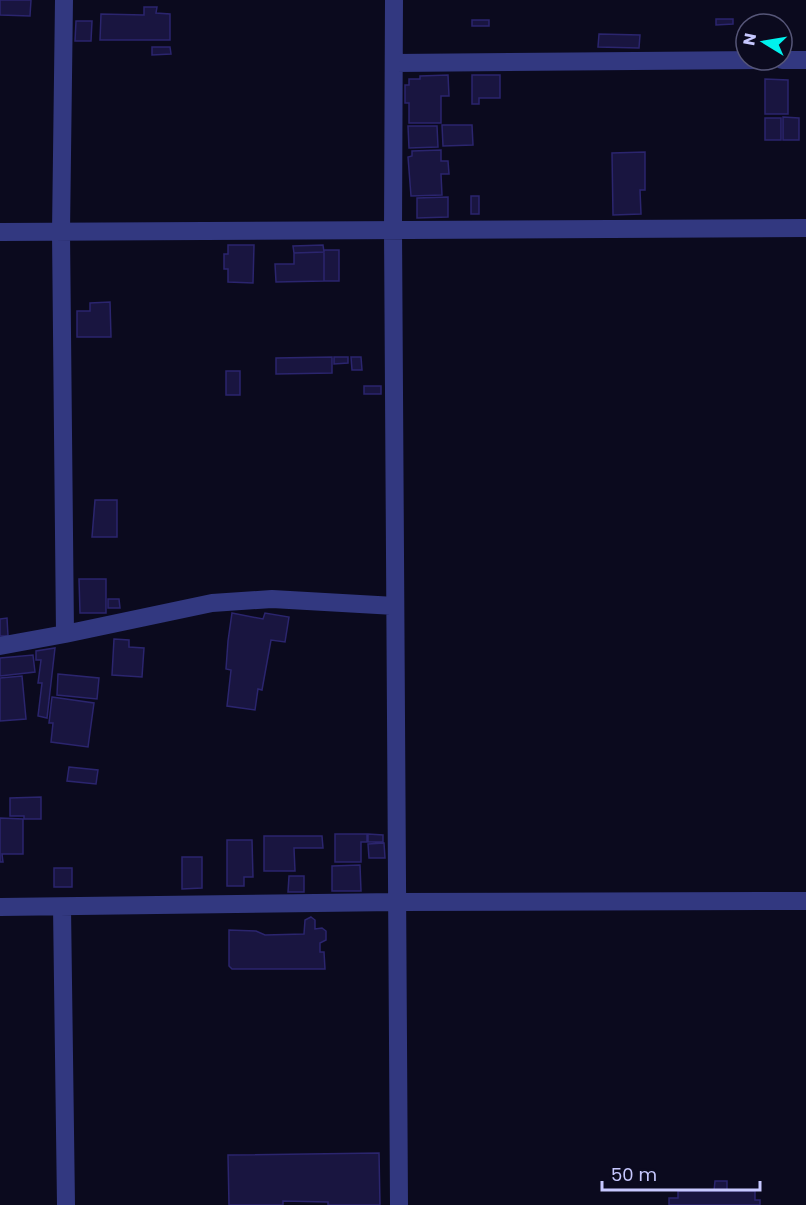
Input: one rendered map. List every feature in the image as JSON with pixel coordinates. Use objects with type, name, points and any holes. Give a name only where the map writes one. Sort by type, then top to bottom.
[{"type":"street","points":[[64,0],[61,232],[65,634]]},
{"type":"street","points":[[394,0],[394,606],[399,1205]]},
{"type":"street","points":[[395,63],[734,60]]},
{"type":"street","points":[[0,232],[806,228]]},
{"type":"street","points":[[0,646],[212,603],[272,599],[394,606]]},
{"type":"street","points":[[0,907],[397,902],[806,901]]},
{"type":"street","points":[[62,907],[66,1205]]},
{"type":"building","points":[[0,0],[31,0],[30,16],[0,15]]},
{"type":"building","points":[[144,7],[157,7],[156,13],[170,14],[170,40],[100,40],[101,14],[144,15]]},
{"type":"building","points":[[716,19],[733,19],[733,24],[716,25]]},
{"type":"building","points":[[472,20],[489,20],[489,26],[472,26]]},
{"type":"building","points":[[76,21],[92,21],[91,41],[75,41]]},
{"type":"building","points":[[599,34],[640,35],[639,48],[598,47]]},
{"type":"building","points":[[152,47],[170,47],[171,54],[152,55]]},
{"type":"building","points":[[448,75],[449,96],[441,96],[441,123],[409,123],[409,103],[405,103],[405,85],[409,85],[409,79],[420,79],[420,76]]},
{"type":"building","points":[[472,75],[500,75],[500,98],[479,98],[479,104],[472,104]]},
{"type":"building","points":[[765,79],[788,80],[788,114],[765,114]]},
{"type":"building","points":[[783,117],[799,118],[799,140],[783,140]]},
{"type":"building","points":[[765,118],[781,118],[781,140],[765,140]]},
{"type":"building","points":[[442,125],[472,125],[473,145],[443,146]]},
{"type":"building","points":[[408,126],[437,126],[438,147],[409,148]]},
{"type":"building","points":[[441,150],[441,161],[448,161],[449,174],[441,174],[442,195],[411,196],[408,157],[412,156],[412,151]]},
{"type":"building","points":[[645,152],[645,190],[640,190],[641,214],[613,215],[612,153]]},
{"type":"building","points":[[471,196],[479,196],[479,214],[471,214]]},
{"type":"building","points":[[448,197],[448,217],[417,218],[417,198]]},
{"type":"building","points":[[228,245],[254,245],[253,283],[228,282],[228,269],[224,269],[224,254],[228,254]]},
{"type":"building","points":[[323,245],[324,252],[294,253],[293,246]]},
{"type":"building","points":[[324,250],[339,250],[339,281],[324,281]]},
{"type":"building","points":[[324,252],[324,281],[276,282],[275,264],[294,264],[294,253]]},
{"type":"building","points":[[110,302],[111,337],[77,337],[77,311],[90,311],[90,303]]},
{"type":"building","points":[[332,357],[332,373],[276,374],[276,358]]},
{"type":"building","points":[[334,357],[348,357],[348,363],[334,364]]},
{"type":"building","points":[[351,357],[361,357],[362,370],[352,370]]},
{"type":"building","points":[[226,371],[240,371],[240,395],[226,395]]},
{"type":"building","points":[[364,386],[381,386],[381,394],[364,394]]},
{"type":"building","points":[[95,500],[117,500],[117,537],[92,537]]},
{"type":"building","points":[[79,579],[106,579],[106,613],[80,613]]},
{"type":"building","points":[[108,599],[119,599],[120,608],[108,608]]},
{"type":"building","points":[[232,613],[263,619],[265,613],[289,617],[285,642],[271,640],[262,690],[258,689],[255,710],[227,706],[231,670],[226,669]]},
{"type":"building","points":[[7,618],[8,636],[0,636],[0,619]]},
{"type":"building","points":[[114,639],[129,640],[129,647],[144,648],[142,677],[112,675]]},
{"type":"building","points":[[55,648],[47,718],[38,716],[42,683],[38,683],[41,660],[36,660],[36,651]]},
{"type":"building","points":[[33,655],[35,672],[0,676],[0,658]]},
{"type":"building","points":[[58,674],[99,678],[97,699],[57,695]]},
{"type":"building","points":[[22,676],[26,719],[0,721],[0,678]]},
{"type":"building","points":[[52,697],[94,703],[88,747],[51,742],[53,723],[49,723]]},
{"type":"building","points":[[69,767],[98,770],[96,784],[67,781]]},
{"type":"building","points":[[41,797],[41,819],[10,816],[10,798]]},
{"type":"building","points":[[0,818],[23,819],[23,854],[2,854],[3,862],[0,862]]},
{"type":"building","points":[[335,834],[367,834],[367,842],[361,842],[361,862],[335,862]]},
{"type":"building","points":[[368,834],[383,835],[383,842],[368,842]]},
{"type":"building","points":[[264,836],[322,836],[323,848],[294,848],[295,871],[264,871]]},
{"type":"building","points":[[227,840],[252,840],[253,877],[244,877],[244,886],[227,886]]},
{"type":"building","points":[[384,843],[385,858],[369,858],[368,844]]},
{"type":"building","points":[[182,857],[202,857],[202,888],[182,889]]},
{"type":"building","points":[[360,865],[361,891],[332,891],[332,866]]},
{"type":"building","points":[[54,868],[72,868],[72,887],[54,887]]},
{"type":"building","points":[[289,876],[304,876],[304,892],[288,892]]},
{"type":"building","points":[[311,917],[315,920],[315,929],[322,928],[326,931],[326,940],[320,943],[320,952],[324,952],[325,969],[232,969],[229,966],[229,930],[256,931],[265,935],[304,934],[305,920]]},
{"type":"building","points":[[379,1153],[380,1205],[328,1205],[328,1202],[283,1201],[283,1205],[229,1205],[228,1155]]},
{"type":"building","points":[[715,1181],[727,1181],[727,1191],[714,1191]]},
{"type":"building","points":[[678,1191],[755,1191],[755,1200],[760,1200],[760,1205],[669,1205],[669,1198],[678,1198]]}]
